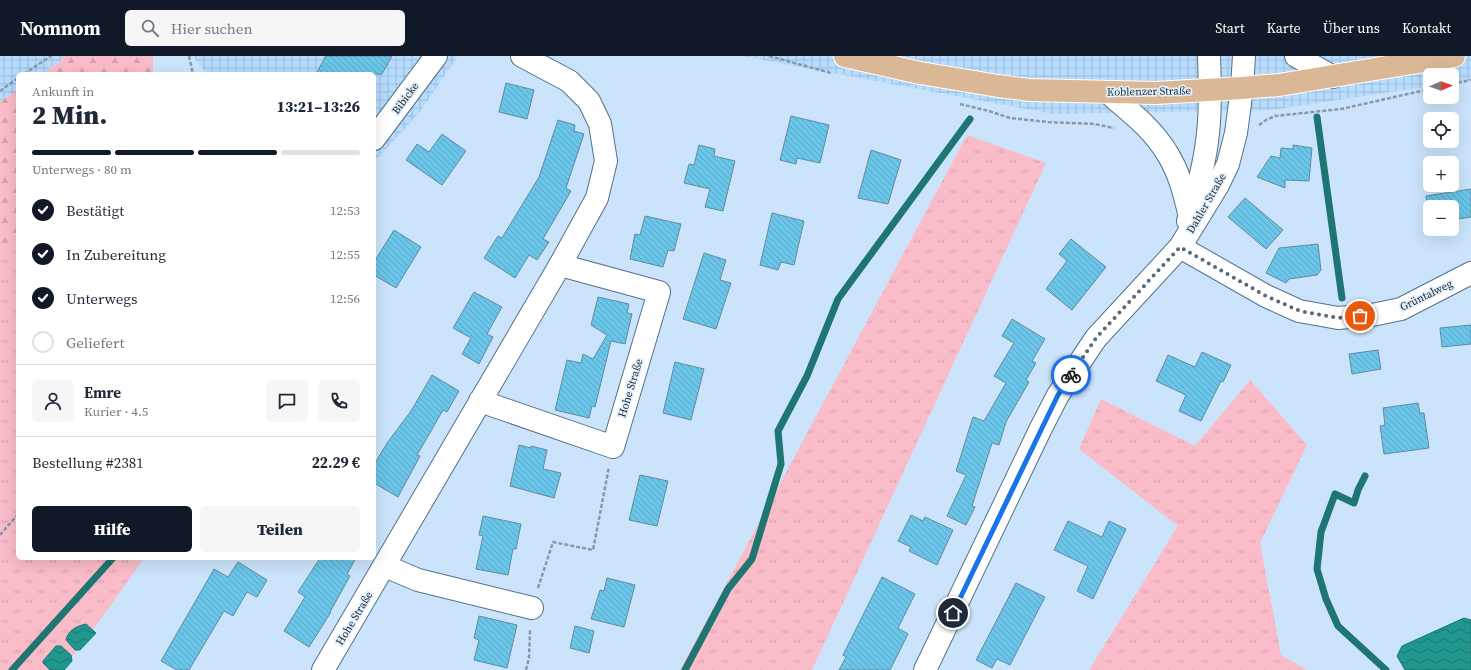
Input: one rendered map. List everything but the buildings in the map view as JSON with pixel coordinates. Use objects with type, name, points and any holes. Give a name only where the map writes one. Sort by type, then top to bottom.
[{"type":"main road","name":"Koblenzer Straße","points":[[845,56],[920,73],[1030,90],[1155,93],[1279,85],[1454,56]]},
{"type":"street","name":"Bibicke","points":[[376,136],[436,56]]},
{"type":"street","name":"Hohe Straße","points":[[323,670],[560,265],[597,198],[606,161],[600,124],[589,101],[569,81],[522,56]]},
{"type":"street","name":"Dahler Straße","points":[[1180,247],[1190,216],[1202,167],[1208,133],[1210,90],[1209,56]]},
{"type":"street","name":"Dahler Straße","points":[[925,670],[1058,395],[1096,338],[1180,247],[1218,185],[1228,164],[1236,133],[1242,88],[1244,56]]},
{"type":"street","points":[[1296,56],[1333,76]]},
{"type":"street","name":"Dahler Straße","points":[[1107,92],[1143,123],[1167,152],[1181,183],[1190,216]]},
{"type":"street","name":"Grüntalweg","points":[[1180,247],[1266,296],[1300,311],[1338,318],[1372,315],[1401,309],[1471,273]]},
{"type":"street","name":"Hohe Straße","points":[[560,265],[659,292],[613,447]]},
{"type":"street","points":[[480,401],[613,447]]},
{"type":"street","points":[[385,566],[418,580],[532,608]]},
{"type":"path","points":[[27,72],[51,56]]},
{"type":"path","points":[[188,56],[192,72]]},
{"type":"path","points":[[0,91],[16,79]]},
{"type":"path","points":[[1459,83],[1471,80]]},
{"type":"path","points":[[526,670],[529,658],[532,608],[553,542],[593,550],[613,447]]},
{"type":"path","points":[[0,535],[16,516]]},
{"type":"shaded area","points":[[0,56],[61,56],[63,59],[45,72],[16,72],[16,91],[0,102]]},
{"type":"shaded area","points":[[193,56],[458,56],[420,112],[376,160],[376,72],[205,72]]},
{"type":"shaded area","points":[[742,56],[1471,56],[1471,80],[1459,81],[1459,68],[1423,68],[1423,87],[1272,110],[1053,114]]},
{"type":"green space","points":[[61,56],[153,56],[153,72],[45,72],[63,60]]},
{"type":"green space","points":[[16,91],[16,242],[0,251],[0,102]]},
{"type":"green space","points":[[967,135],[1046,163],[812,670],[680,670]]},
{"type":"green space","points":[[16,242],[16,560],[143,560],[62,670],[0,670],[0,251]]},
{"type":"green space","points":[[1250,380],[1307,445],[1260,543],[1281,655],[1307,670],[1089,670],[1178,526],[1079,449],[1101,399],[1195,446]]},
{"type":"water","points":[[1464,618],[1471,620],[1471,670],[1405,670],[1397,656],[1402,646]]},
{"type":"water","points":[[86,624],[96,633],[80,650],[75,650],[66,640],[67,637],[73,629]]},
{"type":"water","points":[[56,646],[61,646],[71,655],[72,661],[64,670],[50,670],[43,663],[43,661]]},
{"type":"waterway","points":[[1317,117],[1342,298]]},
{"type":"waterway","points":[[685,670],[728,589],[752,559],[781,464],[778,431],[807,376],[838,299],[970,119]]},
{"type":"waterway","points":[[1365,476],[1358,490],[1354,503],[1335,494],[1321,532],[1317,569],[1326,599],[1338,626],[1386,670]]},
{"type":"waterway","points":[[12,670],[111,560]]},
{"type":"way so far","points":[[1071,375],[1096,338],[1180,247],[1266,296],[1300,311],[1338,318],[1360,316]]},
{"type":"route","points":[[953,613],[1058,395],[1071,375]]}]
